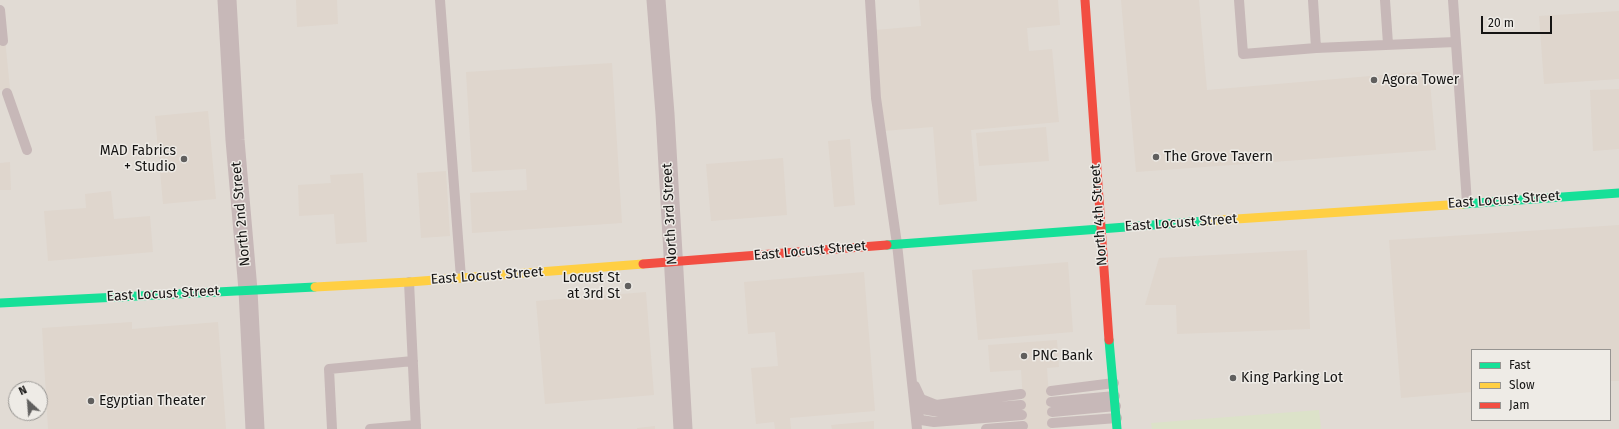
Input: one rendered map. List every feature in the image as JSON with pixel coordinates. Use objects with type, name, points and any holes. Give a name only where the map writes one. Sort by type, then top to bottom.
[{"type":"street","name":"North 2nd Street","points":[[227,0],[235,140],[248,290],[255,429]]},
{"type":"street","name":"North 3rd Street","points":[[656,0],[683,429]]},
{"type":"street","name":"North 4th Street","points":[[1085,0],[1100,229],[1117,429]]},
{"type":"street","name":"East Locust Street","points":[[0,303],[409,282],[1100,229],[1619,193]]},
{"type":"lane","points":[[440,0],[461,278]]},
{"type":"lane","points":[[870,0],[876,98],[897,244],[915,411],[919,427]]},
{"type":"lane","points":[[1239,0],[1243,54],[1316,48],[1455,42]]},
{"type":"lane","points":[[1313,0],[1316,48]]},
{"type":"lane","points":[[1385,0],[1388,44]]},
{"type":"lane","points":[[1453,0],[1467,203]]},
{"type":"lane","points":[[0,10],[3,42]]},
{"type":"lane","points":[[7,93],[27,150]]},
{"type":"lane","points":[[370,429],[416,427],[409,282]]},
{"type":"lane","points":[[332,429],[329,368],[413,362]]},
{"type":"lane","points":[[912,379],[921,399],[936,405],[1022,405]]},
{"type":"lane","points":[[1051,391],[1114,383]]},
{"type":"lane","points":[[914,399],[922,409],[939,412],[1022,405]]},
{"type":"lane","points":[[1052,407],[1115,401]]},
{"type":"lane","points":[[915,411],[921,420],[934,422],[1022,405]]},
{"type":"lane","points":[[1052,423],[1116,418]]},
{"type":"lane","points":[[986,429],[1023,426]]},
{"type":"shaded area","points":[[0,0],[1619,0],[1619,429],[0,429]]},
{"type":"green space","points":[[1319,410],[1321,429],[1152,429],[1151,423]]},
{"type":"building","points":[[296,0],[337,0],[338,24],[297,27]]},
{"type":"building","points":[[919,0],[1058,0],[1060,25],[1027,28],[1029,51],[1052,49],[1059,122],[971,130],[977,201],[939,205],[933,127],[883,131],[875,30],[921,26]]},
{"type":"building","name":"Agora Tower","points":[[1121,0],[1199,0],[1207,90],[1429,71],[1436,150],[1136,172]]},
{"type":"building","points":[[1619,11],[1619,79],[1544,84],[1539,16]]},
{"type":"building","points":[[0,29],[4,29],[10,89],[0,90]]},
{"type":"building","points":[[612,63],[622,223],[472,233],[470,193],[527,190],[526,169],[472,172],[466,72]]},
{"type":"building","points":[[1619,89],[1619,149],[1593,151],[1590,90]]},
{"type":"building","points":[[208,111],[216,199],[163,204],[155,116]]},
{"type":"building","points":[[1046,127],[1049,161],[979,166],[976,133]]},
{"type":"building","points":[[850,139],[855,205],[834,207],[828,141]]},
{"type":"building","points":[[783,158],[787,215],[711,221],[706,164]]},
{"type":"building","points":[[10,162],[11,190],[0,190],[0,163]]},
{"type":"building","points":[[446,171],[450,236],[421,238],[417,173]]},
{"type":"building","points":[[363,173],[367,242],[336,244],[334,214],[299,216],[298,185],[331,183],[330,175]]},
{"type":"building","points":[[111,191],[114,219],[150,216],[153,252],[48,261],[44,211],[86,208],[85,194]]},
{"type":"building","points":[[1619,225],[1619,381],[1611,381],[1611,349],[1471,349],[1471,392],[1401,398],[1389,240]]},
{"type":"building","points":[[1307,250],[1310,329],[1177,334],[1176,305],[1145,305],[1159,258]]},
{"type":"building","points":[[1068,262],[1073,332],[978,340],[972,270]]},
{"type":"building","points":[[864,272],[875,411],[790,418],[791,429],[775,429],[774,422],[756,424],[751,368],[778,366],[775,332],[748,334],[744,282]]},
{"type":"building","points":[[646,292],[654,395],[545,404],[536,301]]},
{"type":"building","points":[[132,322],[132,329],[218,322],[226,429],[48,429],[48,381],[45,381],[42,328]]},
{"type":"building","points":[[1057,340],[1059,367],[1047,368],[1051,429],[1025,429],[1021,370],[990,372],[988,345]]},
{"type":"building","points":[[874,421],[874,429],[832,429],[831,425]]},
{"type":"building","points":[[655,426],[655,429],[637,429],[637,428]]},
{"type":"traffic: fast","points":[[1463,204],[1619,193]]},
{"type":"traffic: fast","points":[[887,245],[1206,221]]},
{"type":"traffic: fast","points":[[0,303],[315,287]]},
{"type":"traffic: fast","points":[[1109,340],[1117,429]]},
{"type":"traffic: slow","points":[[1206,221],[1463,204]]},
{"type":"traffic: slow","points":[[315,287],[409,282],[643,264]]},
{"type":"traffic: jam","points":[[1085,0],[1109,340]]},
{"type":"traffic: jam","points":[[643,264],[887,245]]},
{"type":"place","name":"Agora Tower","points":[[1374,80]]},
{"type":"place","name":"The Grove Tavern","points":[[1156,157]]},
{"type":"place","name":"MAD Fabrics + Studio","points":[[184,159]]},
{"type":"place","name":"Locust St at 3rd St","points":[[628,286]]},
{"type":"place","name":"PNC Bank","points":[[1024,356]]},
{"type":"place","name":"King Parking Lot","points":[[1233,378]]},
{"type":"place","name":"Egyptian Theater","points":[[91,401]]}]
